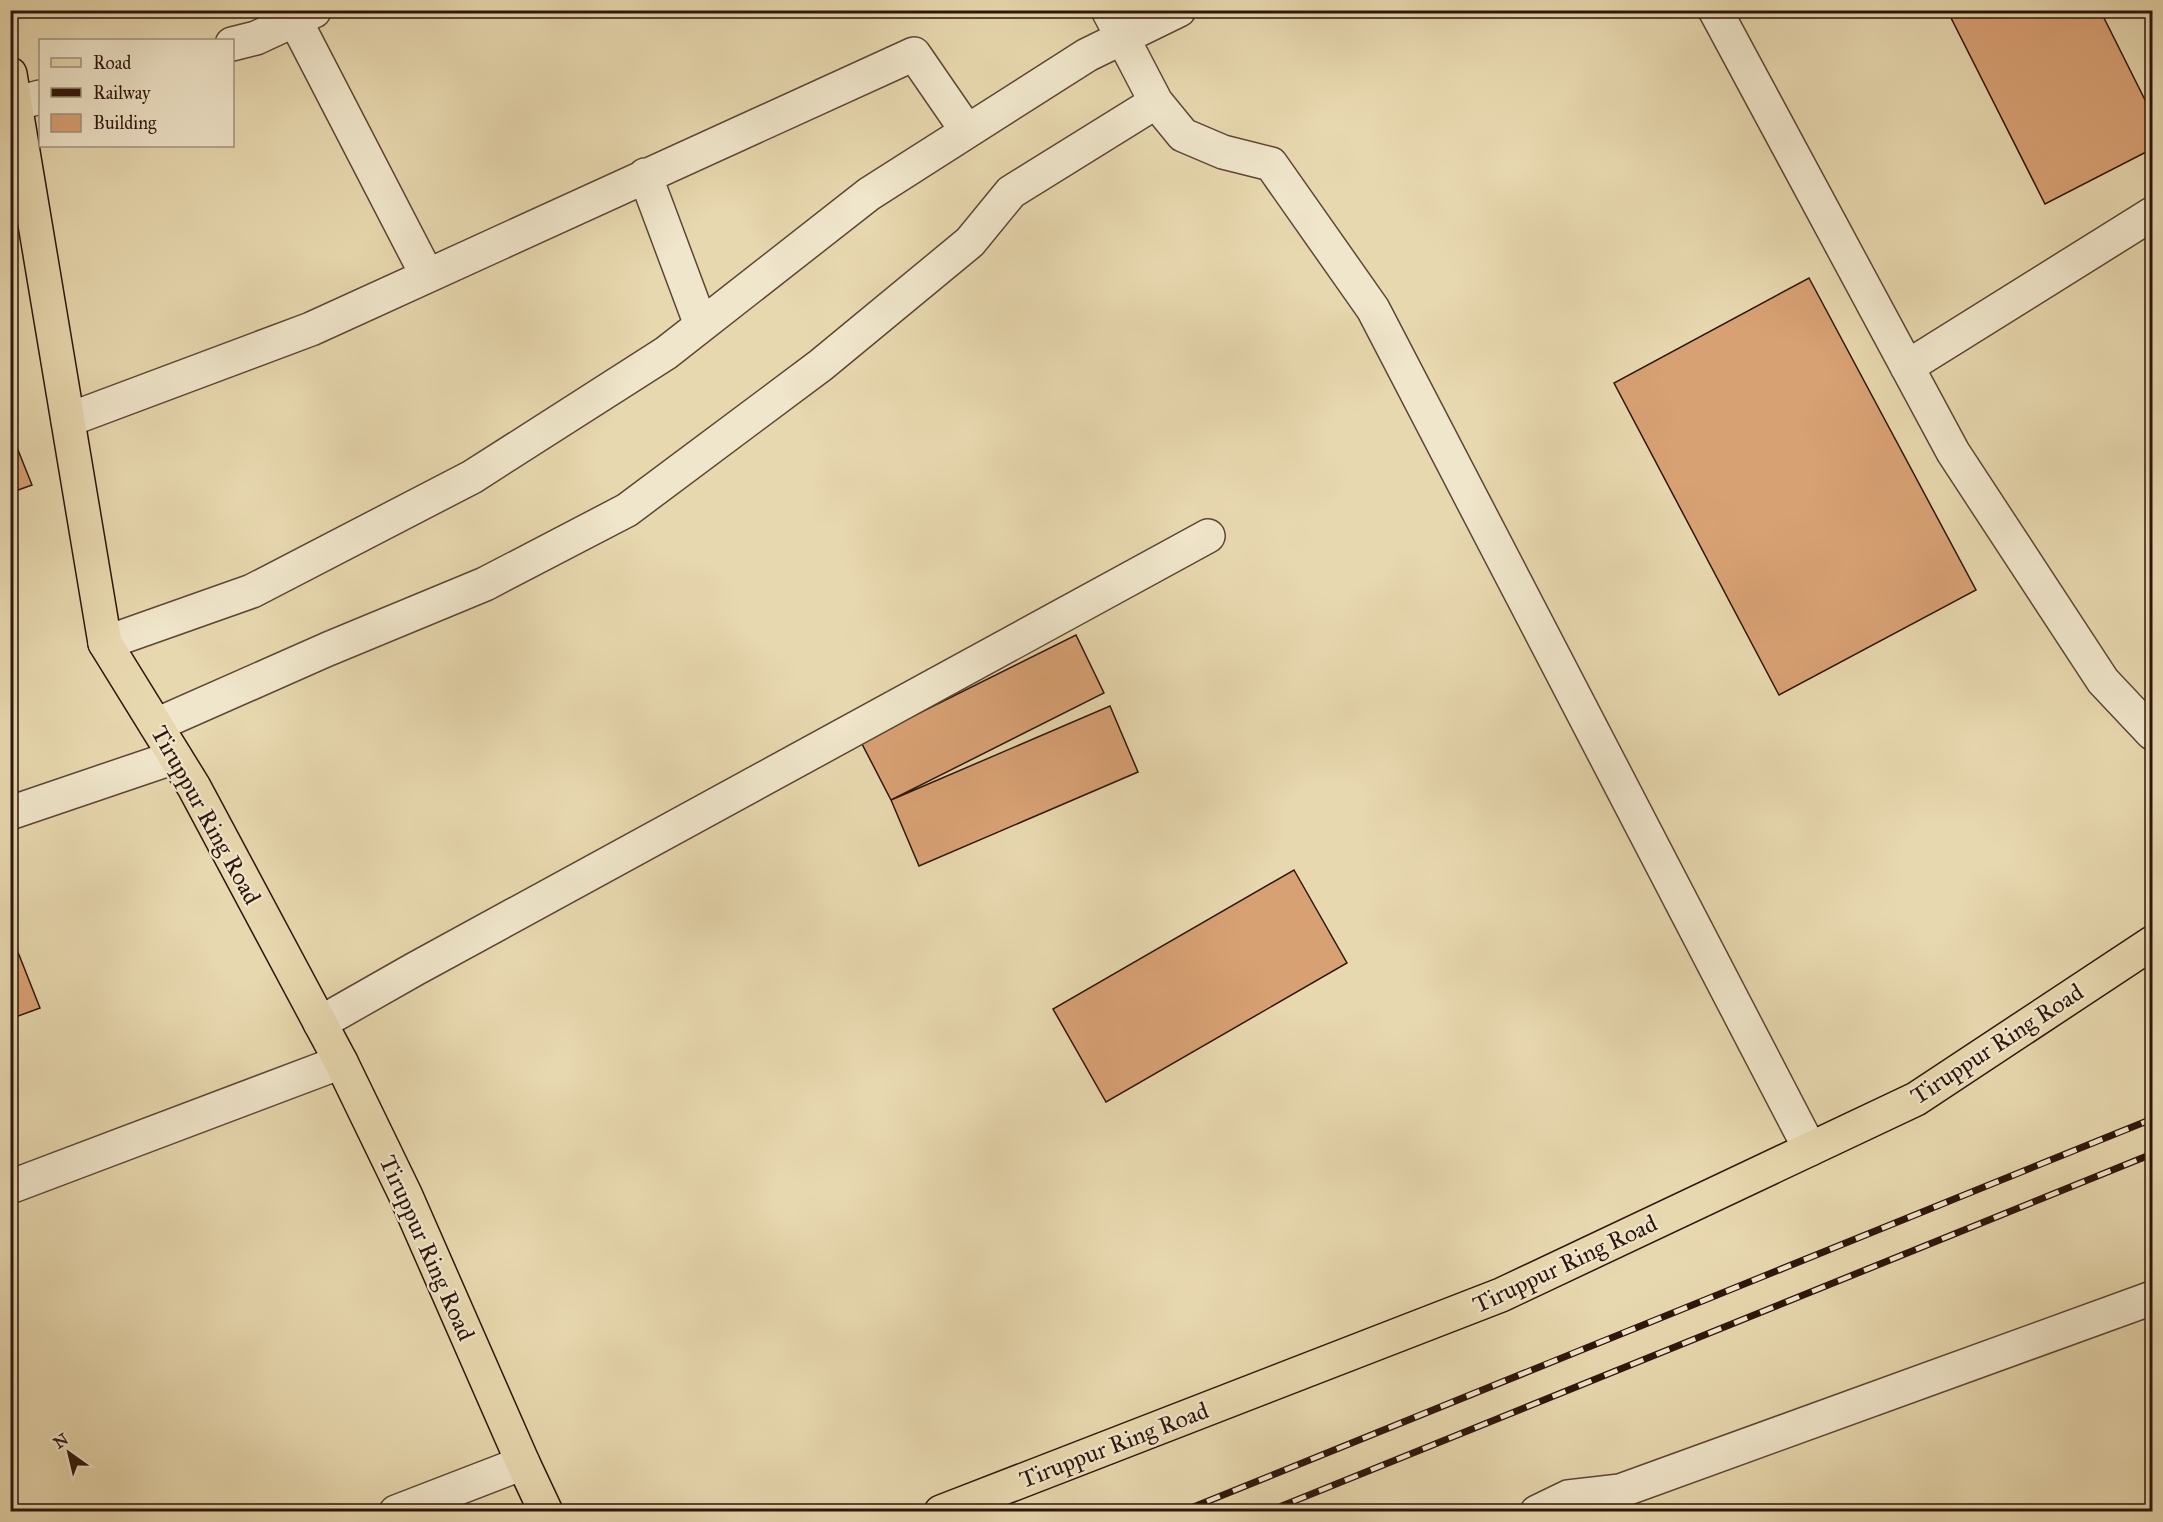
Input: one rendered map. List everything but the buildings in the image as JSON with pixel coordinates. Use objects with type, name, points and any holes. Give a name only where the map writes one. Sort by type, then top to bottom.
[{"type":"main road","name":"Tiruppur Ring Road","points":[[22,92],[68,420],[105,643],[194,787],[341,1062],[405,1194],[546,1512]]},
{"type":"main road","name":"Tiruppur Ring Road","points":[[941,1512],[1501,1295],[1916,1099],[2152,943]]},
{"type":"street","points":[[105,643],[252,591],[472,477],[666,352],[869,194],[1087,55],[1115,24],[1179,10]]},
{"type":"street","points":[[1715,10],[1953,452],[2103,681],[2152,733]]},
{"type":"street","points":[[234,44],[256,38],[305,15],[427,275]]},
{"type":"street","points":[[1115,24],[1156,102],[1183,135],[1223,152],[1271,164],[1373,309],[1810,1149]]},
{"type":"street","points":[[68,420],[311,329],[914,54],[967,131]]},
{"type":"street","points":[[156,725],[328,649],[485,584],[627,510],[820,365],[970,242],[1011,192],[1156,102]]},
{"type":"street","points":[[645,176],[701,326]]},
{"type":"street","points":[[1907,367],[2152,214]]},
{"type":"street","points":[[320,1023],[425,963],[1208,536]]},
{"type":"street","points":[[10,813],[175,757]]},
{"type":"street","points":[[10,1187],[341,1062]]},
{"type":"street","points":[[1537,1512],[1568,1497],[1622,1502],[2152,1298]]},
{"type":"street","points":[[396,1512],[523,1464]]},
{"type":"railway","points":[[1181,1512],[2152,1119]]},
{"type":"railway","points":[[1267,1512],[2152,1154]]}]
